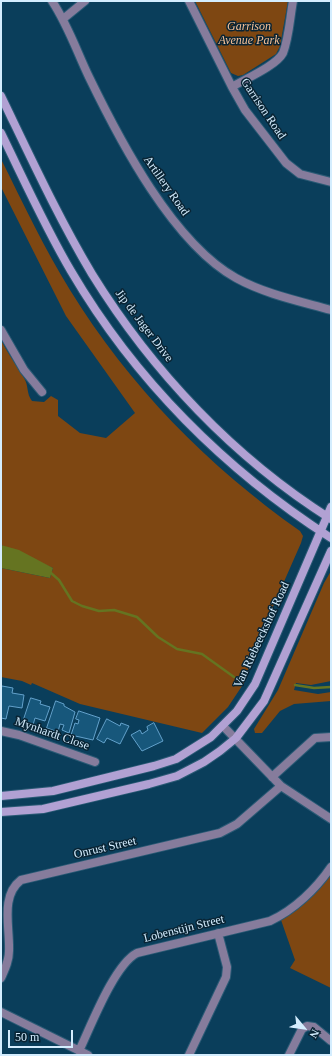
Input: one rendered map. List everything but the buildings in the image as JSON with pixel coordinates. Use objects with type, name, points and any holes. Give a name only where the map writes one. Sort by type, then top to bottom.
[{"type":"main road","name":"Jip de Jager Drive","points":[[1,96],[80,253],[104,293],[136,338],[164,373],[219,431],[269,474],[329,517]]},
{"type":"main road","points":[[1,133],[68,266],[92,306],[130,357],[162,396],[206,441],[264,490],[331,538]]},
{"type":"main road","name":"Van Riebeeckshof Road","points":[[1,796],[53,791],[165,763],[187,753],[205,742],[223,726],[240,706],[259,674],[320,531],[329,517],[331,507]]},
{"type":"main road","points":[[1,812],[62,806],[177,776],[204,762],[236,738],[258,710],[269,691],[331,551]]},
{"type":"street","name":"Artillery Road","points":[[52,1],[63,19],[89,77],[138,169],[186,236],[201,252],[223,271],[248,284],[331,310]]},
{"type":"street","points":[[63,19],[85,1]]},
{"type":"street","name":"Garrison Road","points":[[189,1],[232,87],[246,110],[286,164],[300,174],[331,182]]},
{"type":"street","points":[[232,87],[273,63],[280,56],[284,47],[292,1]]},
{"type":"street","points":[[1,330],[24,370],[42,392]]},
{"type":"street","points":[[223,726],[281,786],[331,819]]},
{"type":"street","name":"Mynhardt Close","points":[[1,731],[19,735],[95,762]]},
{"type":"street","points":[[272,777],[315,738],[331,737]]},
{"type":"street","name":"Onrust Street","points":[[1,978],[7,963],[9,951],[7,900],[10,890],[21,880],[220,833],[237,824],[281,786]]},
{"type":"street","name":"Lobenstijn Street","points":[[79,1051],[118,970],[130,956],[136,953],[270,920],[283,914],[316,886],[331,868]]},
{"type":"street","points":[[188,1055],[226,977],[227,967],[218,933]]},
{"type":"street","points":[[1,1012],[88,1055]]},
{"type":"street","points":[[290,1055],[302,1029],[307,1026],[314,1027],[331,1041]]},
{"type":"green space","name":"Garrison Avenue Park","points":[[195,1],[288,1],[280,46],[276,54],[243,75],[238,76],[231,73]]},
{"type":"green space","points":[[1,159],[60,274],[93,325],[118,359],[144,391],[202,451],[266,506],[300,531],[303,536],[257,643],[244,683],[228,707],[202,733],[80,704],[32,683],[31,685],[22,681],[1,677],[1,568],[50,578],[53,568],[1,545],[1,340],[26,381],[32,401],[44,402],[51,396],[58,400],[58,416],[80,433],[106,438],[135,413],[66,316],[1,187]]},
{"type":"green space","points":[[331,571],[331,681],[311,685],[296,683],[294,690],[318,694],[331,692],[331,701],[294,704],[280,711],[262,733],[255,733],[254,729],[278,690],[324,583]]},
{"type":"green space","points":[[331,875],[331,988],[290,968],[295,960],[281,920],[293,912]]},
{"type":"shaded area","points":[[1,545],[19,550],[53,568],[50,578],[1,568]]},
{"type":"waterway","points":[[51,573],[59,580],[72,601],[82,606],[99,611],[114,610],[137,617],[158,637],[177,649],[202,654],[234,677]]},
{"type":"waterway","points":[[295,685],[314,688],[331,687]]}]
